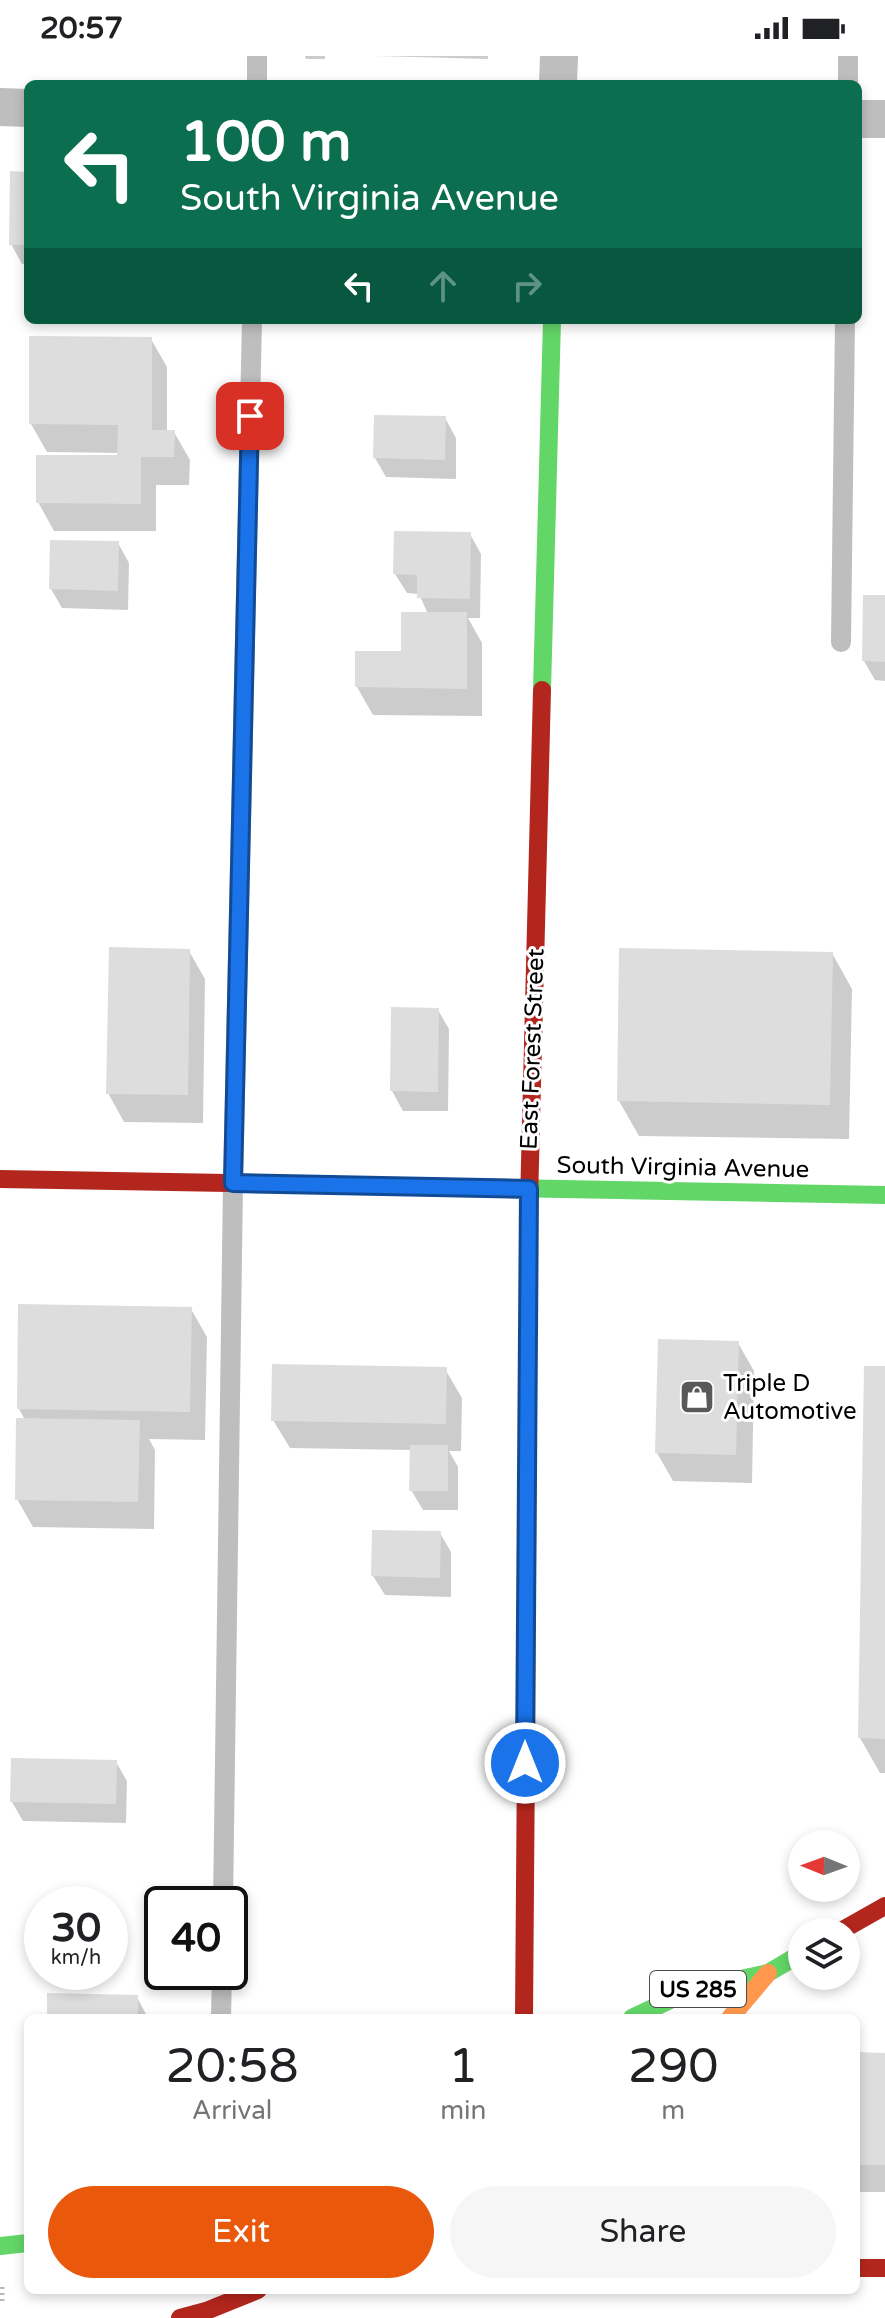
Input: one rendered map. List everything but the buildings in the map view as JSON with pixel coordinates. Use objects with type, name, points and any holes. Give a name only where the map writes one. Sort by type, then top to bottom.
[{"type":"street","points":[[558,80],[559,56]]},
{"type":"street","points":[[0,107],[24,108]]},
{"type":"street","points":[[862,119],[885,119]]},
{"type":"street","name":"East Forest Street","points":[[524,2014],[529,1189],[552,324]]},
{"type":"street","name":"South Virginia Avenue","points":[[0,1179],[885,1195]]},
{"type":"street","points":[[860,1920],[885,1906]]},
{"type":"street","name":"US 285","points":[[640,2014],[691,1990],[768,1973],[788,1961]]},
{"type":"street","name":"US 285","points":[[733,2014],[768,1973]]},
{"type":"street","points":[[0,2246],[24,2243]]},
{"type":"street","points":[[860,2268],[885,2268]]},
{"type":"street","points":[[180,2318],[248,2294]]},
{"type":"lane","points":[[257,56],[257,80]]},
{"type":"lane","points":[[848,56],[848,80]]},
{"type":"lane","points":[[223,1886],[233,1183],[252,324]]},
{"type":"lane","points":[[841,642],[845,324]]},
{"type":"lane","points":[[221,2014],[222,1990]]},
{"type":"path","points":[[2,2282],[2,2301]]},
{"type":"traffic: fast","points":[[542,690],[552,324]]},
{"type":"traffic: fast","points":[[450,1187],[885,1195]]},
{"type":"traffic: fast","points":[[640,2014],[691,1990],[768,1973],[788,1961]]},
{"type":"traffic: fast","points":[[0,2246],[24,2243]]},
{"type":"traffic: slow","points":[[526,1754],[529,1202]]},
{"type":"traffic: slow","points":[[733,2014],[768,1973]]},
{"type":"traffic: jam","points":[[529,1202],[542,690]]},
{"type":"traffic: jam","points":[[0,1179],[450,1187]]},
{"type":"traffic: jam","points":[[524,2014],[526,1754]]},
{"type":"traffic: jam","points":[[860,1920],[885,1906]]},
{"type":"traffic: jam","points":[[860,2268],[885,2268]]},
{"type":"traffic: jam","points":[[180,2318],[248,2294]]},
{"type":"place","name":"Triple D Automotive","points":[[697,1397]]},
{"type":"route","points":[[250,416],[233,1183],[529,1189],[525,1763]]}]
